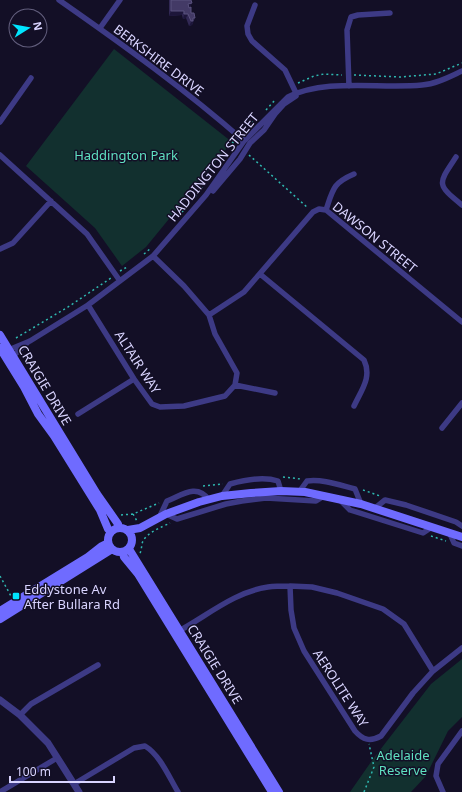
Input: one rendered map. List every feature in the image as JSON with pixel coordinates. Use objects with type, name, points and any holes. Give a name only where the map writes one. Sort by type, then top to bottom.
[{"type":"main road","name":"CRAIGIE DRIVE","points":[[0,335],[7,353],[38,414],[54,436],[100,510],[108,529],[111,532]]},
{"type":"main road","name":"CRAIGIE DRIVE","points":[[7,353],[93,488],[117,517],[119,528]]},
{"type":"main road","points":[[0,619],[83,566],[103,556],[110,546],[109,536],[111,532],[119,528],[128,530],[140,528],[163,516],[222,496],[281,491],[324,496],[361,504],[462,537]]},
{"type":"main road","points":[[0,611],[88,557],[102,546],[110,546],[118,553],[128,548],[140,528]]},
{"type":"main road","points":[[128,530],[132,536],[128,548]]},
{"type":"main road","name":"CRAIGIE DRIVE","points":[[128,548],[178,632],[279,792]]},
{"type":"main road","name":"CRAIGIE DRIVE","points":[[178,632],[190,661],[272,792]]},
{"type":"street","name":"BERKSHIRE DRIVE","points":[[59,0],[100,28],[175,85],[244,141]]},
{"type":"street","points":[[100,28],[120,0]]},
{"type":"street","points":[[255,5],[247,26],[248,34],[252,41],[285,70],[296,93]]},
{"type":"street","points":[[349,86],[347,30],[351,17],[358,15],[390,13]]},
{"type":"street","name":"HADDINGTON STREET","points":[[7,353],[30,341],[88,305],[153,256],[206,195],[244,141],[288,97],[305,90],[319,87],[423,85],[442,81],[462,71]]},
{"type":"street","points":[[0,122],[31,78]]},
{"type":"street","points":[[206,195],[210,194],[232,169],[250,143],[264,130],[284,104],[305,90]]},
{"type":"street","points":[[0,155],[87,234],[120,281]]},
{"type":"street","points":[[456,157],[444,175],[442,184],[446,192],[462,205]]},
{"type":"street","points":[[326,210],[334,186],[344,178],[354,174]]},
{"type":"street","points":[[0,249],[13,243],[51,201]]},
{"type":"street","name":"DAWSON STREET","points":[[209,316],[244,292],[313,212],[319,209],[326,210],[462,321]]},
{"type":"street","points":[[153,256],[184,286],[209,316],[216,334],[237,373],[235,385],[275,393]]},
{"type":"street","points":[[260,274],[364,360],[368,367],[368,375],[354,406]]},
{"type":"street","name":"ALTAIR WAY","points":[[88,305],[134,379],[152,404],[160,407],[184,406],[225,396],[235,385]]},
{"type":"street","points":[[78,414],[134,379]]},
{"type":"street","points":[[442,428],[462,403]]},
{"type":"street","points":[[222,496],[230,484],[241,481],[272,479],[278,481],[281,491]]},
{"type":"street","points":[[299,492],[307,481],[316,480],[355,490],[361,504]]},
{"type":"street","points":[[209,500],[205,494],[196,490],[167,502],[163,516],[177,519],[226,504],[266,498],[316,501],[324,496]]},
{"type":"street","points":[[340,499],[350,510],[423,533],[432,527]]},
{"type":"street","points":[[374,509],[385,500],[406,504],[456,522],[462,526]]},
{"type":"street","points":[[450,534],[454,543],[462,546]]},
{"type":"street","points":[[178,632],[235,597],[254,590],[269,586],[312,587],[337,592],[383,609],[404,624],[433,671]]},
{"type":"street","name":"AEROLITE WAY","points":[[290,586],[291,610],[294,628],[304,651],[355,731],[361,737],[368,740],[374,740],[381,736],[433,671],[462,648]]},
{"type":"street","points":[[20,715],[31,704],[98,665]]},
{"type":"street","points":[[0,700],[20,715],[48,742],[79,792]]},
{"type":"street","points":[[443,792],[436,776],[438,764],[462,731]]},
{"type":"street","points":[[74,784],[134,748],[145,746],[152,750],[178,792]]},
{"type":"street","points":[[0,792],[57,758]]},
{"type":"path","points":[[244,151],[313,212]]},
{"type":"path","points":[[272,479],[277,477],[303,479],[307,481]]},
{"type":"path","points":[[196,490],[202,487],[230,484]]},
{"type":"path","points":[[355,490],[370,492],[383,497],[385,500]]},
{"type":"path","points":[[117,517],[133,514],[159,503],[167,502]]},
{"type":"path","points":[[141,552],[143,541],[146,538],[154,531],[177,519]]},
{"type":"path","points":[[423,533],[454,543]]},
{"type":"path","points":[[0,576],[11,596]]},
{"type":"path","points":[[364,792],[374,767],[368,740]]},
{"type":"green space","name":"Haddington Park","points":[[114,49],[232,142],[146,247],[122,266],[95,228],[26,166]]},
{"type":"green space","name":"Adelaide Reserve","points":[[462,659],[462,717],[448,731],[426,776],[411,792],[350,792],[373,759],[431,684]]},
{"type":"building","points":[[171,0],[191,0],[192,3],[188,4],[189,8],[191,7],[191,13],[194,13],[195,18],[193,18],[193,21],[191,21],[188,14],[184,14],[184,11],[171,11]]},
{"type":"place","name":"Eddystone Av After Bullara Rd","points":[[16,596]]}]
